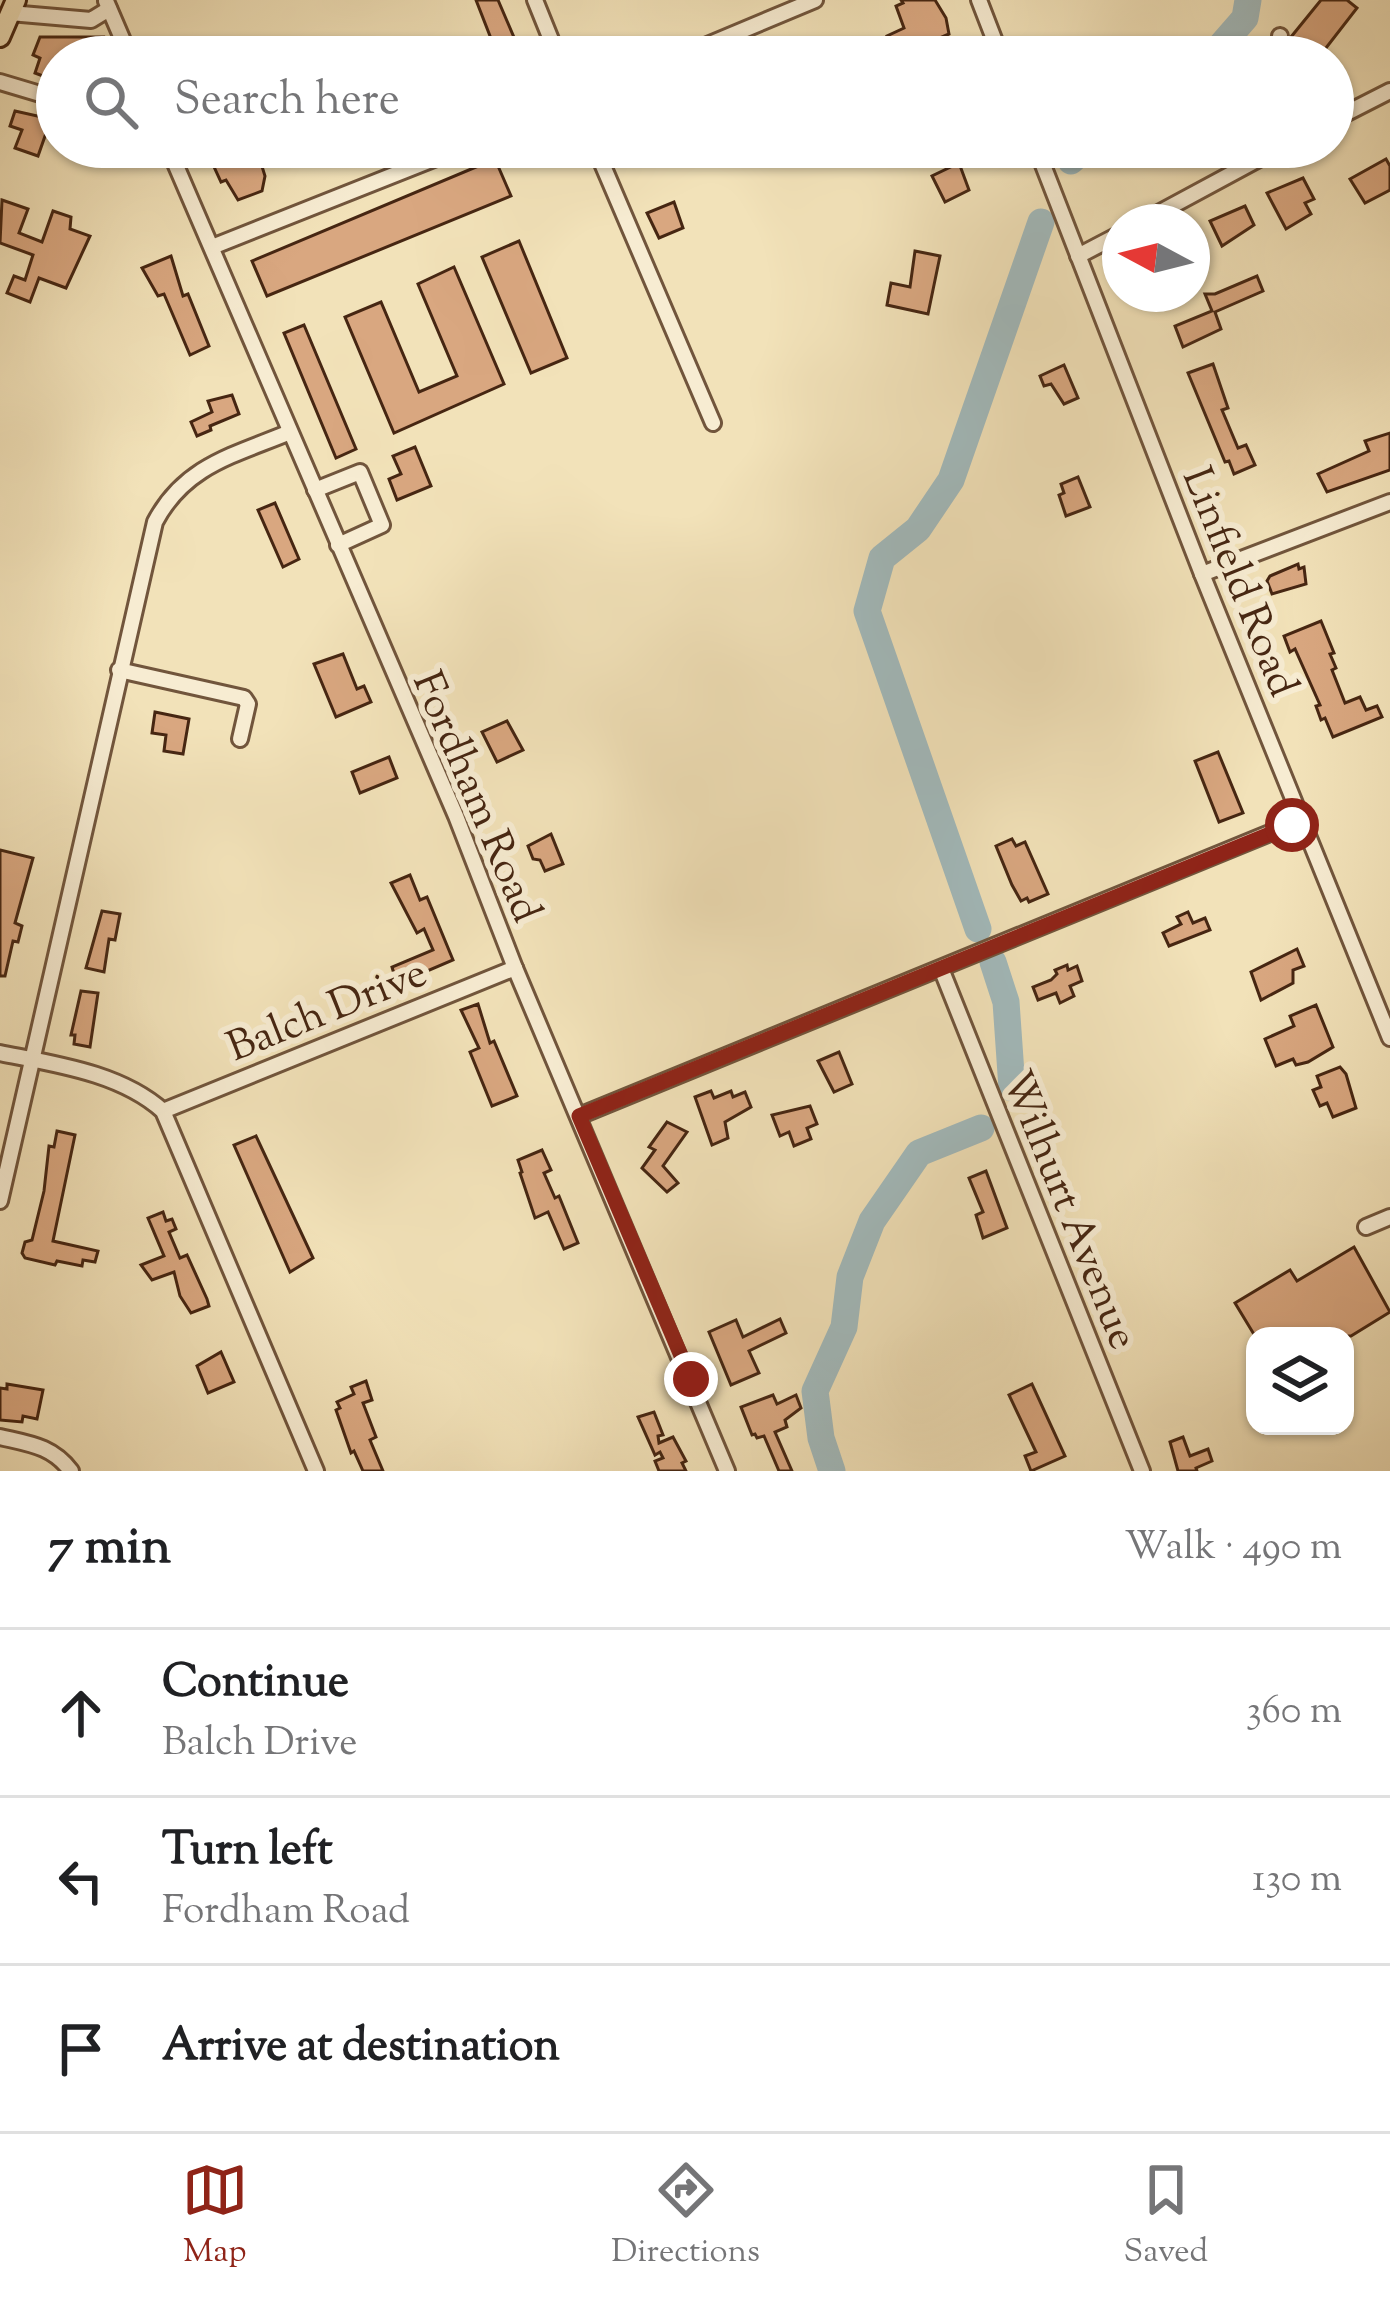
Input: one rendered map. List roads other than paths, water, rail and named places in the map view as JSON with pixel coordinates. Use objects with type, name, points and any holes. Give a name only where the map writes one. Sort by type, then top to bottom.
[{"type":"main road","points":[[0,37],[13,6]]},
{"type":"street","points":[[535,0],[550,36]]},
{"type":"street","points":[[729,36],[815,0]]},
{"type":"street","points":[[979,0],[993,36]]},
{"type":"street","points":[[13,6],[91,20],[107,4],[121,36]]},
{"type":"street","points":[[0,102],[3,83],[36,92]]},
{"type":"street","points":[[1354,109],[1390,91]]},
{"type":"street","name":"Fordham Road","points":[[177,168],[456,816],[727,1471]]},
{"type":"street","points":[[212,247],[411,168]]},
{"type":"street","points":[[604,168],[713,423]]},
{"type":"street","name":"Linfield Road","points":[[1044,168],[1390,1038]]},
{"type":"street","points":[[1175,204],[1242,168]]},
{"type":"street","points":[[1078,256],[1102,243]]},
{"type":"street","points":[[0,1201],[154,522],[182,482],[206,466],[290,431]]},
{"type":"street","points":[[315,490],[360,472],[382,525],[338,545]]},
{"type":"street","points":[[1202,574],[1390,502]]},
{"type":"street","points":[[119,670],[244,698],[248,704],[240,739]]},
{"type":"street","points":[[579,1116],[1304,819]]},
{"type":"street","name":"Balch Drive","points":[[163,1111],[515,968]]},
{"type":"street","name":"Wilhurt Avenue","points":[[942,971],[1142,1471]]},
{"type":"street","points":[[0,1053],[122,1084],[163,1111],[316,1471]]},
{"type":"street","points":[[1366,1227],[1390,1217]]},
{"type":"street","points":[[0,1437],[42,1446],[71,1471]]},
{"type":"waterway","points":[[1229,36],[1245,18],[1248,0]]},
{"type":"waterway","points":[[978,929],[867,611],[882,558],[918,529],[951,480],[1041,222]]},
{"type":"waterway","points":[[993,962],[1006,1002],[1012,1088]]},
{"type":"waterway","points":[[832,1471],[821,1438],[815,1391],[844,1327],[850,1277],[872,1221],[919,1153],[981,1128]]}]
